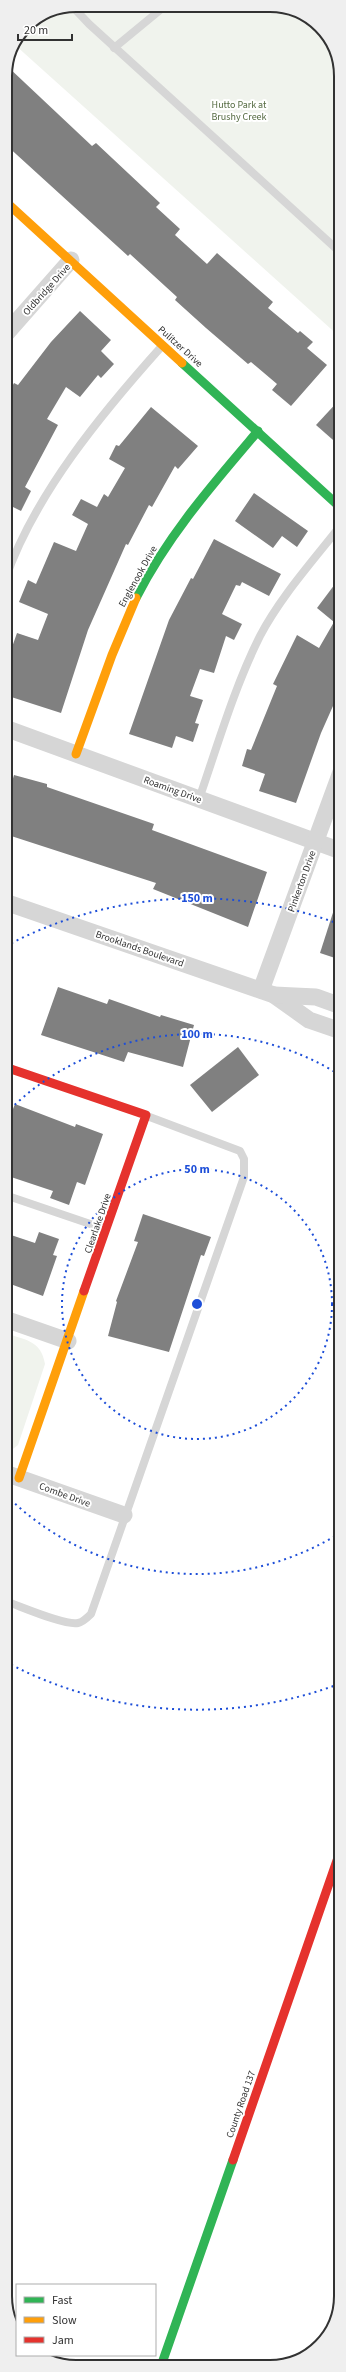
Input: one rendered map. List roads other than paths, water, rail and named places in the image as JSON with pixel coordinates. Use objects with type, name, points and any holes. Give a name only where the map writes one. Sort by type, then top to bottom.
[{"type":"street","name":"Pulitzer Drive","points":[[12,206],[334,502]]},
{"type":"street","name":"Oldbridge Drive","points":[[12,327],[71,260]]},
{"type":"street","name":"Englenook Drive","points":[[76,754],[123,624],[157,560],[201,497],[258,431]]},
{"type":"street","name":"Roaming Drive","points":[[12,731],[334,849]]},
{"type":"street","name":"Pinkerton Drive","points":[[267,992],[315,842],[334,791]]},
{"type":"street","name":"Brooklands Boulevard","points":[[12,904],[267,992],[316,997],[334,1003]]},
{"type":"street","name":"Brooklands Boulevard","points":[[267,992],[310,1020],[334,1029]]},
{"type":"street","points":[[12,1069],[146,1115]]},
{"type":"street","name":"Clearlake Drive","points":[[12,1475],[68,1341],[146,1115]]},
{"type":"street","points":[[12,1321],[68,1341]]},
{"type":"street","name":"Combe Drive","points":[[12,1475],[124,1515]]},
{"type":"street","name":"County Road 137","points":[[163,2360],[334,1869]]},
{"type":"lane","points":[[78,12],[114,48],[334,248]]},
{"type":"lane","points":[[114,48],[159,12]]},
{"type":"lane","points":[[12,560],[42,503],[80,445],[115,399],[163,345]]},
{"type":"lane","points":[[199,799],[238,684],[261,635],[291,587],[334,534]]},
{"type":"lane","points":[[12,1603],[66,1622],[78,1623],[86,1620],[91,1614],[124,1515],[244,1177],[245,1166],[240,1151],[146,1115]]},
{"type":"lane","points":[[12,1197],[106,1229]]},
{"type":"park label","name":"Hutto Park at Brushy Creek","points":[[239,110]]}]
